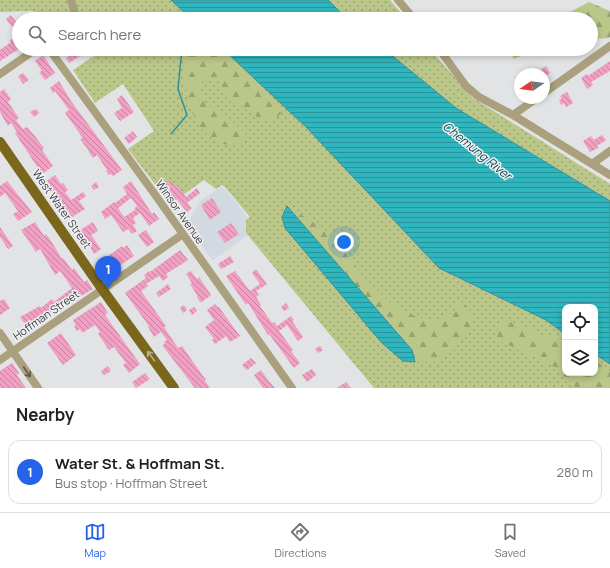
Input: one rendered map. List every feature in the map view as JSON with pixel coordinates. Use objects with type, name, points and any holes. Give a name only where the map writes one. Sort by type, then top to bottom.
[{"type":"main road","name":"West Water Street","points":[[0,142],[102,289],[174,388]]},
{"type":"street","points":[[71,0],[74,12]]},
{"type":"street","points":[[398,0],[408,12]]},
{"type":"street","points":[[598,55],[610,46]]},
{"type":"street","points":[[0,74],[26,56]]},
{"type":"street","name":"Winsor Avenue","points":[[54,56],[292,388]]},
{"type":"street","points":[[444,56],[466,86],[479,97],[513,115],[610,175]]},
{"type":"street","points":[[550,89],[596,56]]},
{"type":"street","points":[[513,115],[529,104]]},
{"type":"street","points":[[592,164],[610,151]]},
{"type":"street","name":"Hoffman Street","points":[[0,360],[183,234]]},
{"type":"street","points":[[0,333],[38,388]]},
{"type":"shaded area","points":[[221,187],[227,191],[256,229],[213,260],[186,226],[200,201]]},
{"type":"green space","points":[[0,0],[68,0],[72,10],[71,12],[0,12]]},
{"type":"green space","points":[[75,0],[171,0],[184,12],[78,12]]},
{"type":"green space","points":[[328,0],[390,0],[400,12],[393,12],[340,12]]},
{"type":"green space","points":[[589,2],[610,11],[610,37],[598,39],[598,12],[570,12]]},
{"type":"green space","points":[[94,56],[230,56],[306,127],[562,332],[562,376],[598,376],[598,356],[610,364],[610,388],[374,388],[246,233],[246,220],[250,217],[225,187],[222,185],[216,189],[204,180],[170,204],[128,149],[154,131],[123,84],[95,103],[73,70]]},
{"type":"green space","points":[[182,56],[226,56],[283,111],[273,122],[263,121],[243,107],[227,100],[217,78],[198,84],[206,104],[226,115],[246,133],[241,147],[222,144],[207,135],[199,125],[189,102],[184,76]]},
{"type":"green space","points":[[393,56],[436,56],[473,98],[610,184],[610,201],[456,108]]},
{"type":"green space","points":[[512,56],[521,56],[514,59]]},
{"type":"green space","points":[[287,206],[330,233],[364,277],[389,301],[416,317],[437,320],[452,313],[461,301],[471,311],[471,327],[462,335],[455,349],[436,362],[415,362],[412,350]]},
{"type":"green space","points":[[499,320],[521,324],[543,338],[557,335],[562,339],[562,374],[555,367],[497,340]]},
{"type":"green space","points":[[598,363],[610,371],[610,388],[576,388],[564,376],[598,376]]},
{"type":"water","points":[[171,0],[328,0],[340,12],[184,12]]},
{"type":"water","name":"Chemung River","points":[[230,56],[393,56],[456,108],[610,201],[610,364],[598,356],[598,304],[562,304],[562,332],[546,320],[439,268],[306,127]]},
{"type":"water","points":[[287,206],[412,350],[415,362],[403,361],[381,342],[285,228],[282,217]]},
{"type":"building","points":[[11,15],[12,27],[6,19]]},
{"type":"building","points":[[12,39],[12,53],[0,61],[0,50],[11,42],[10,40]]},
{"type":"building","points":[[44,56],[55,73],[45,80],[39,72],[42,71],[35,61]]},
{"type":"building","points":[[69,56],[80,56],[69,63],[66,58]]},
{"type":"building","points":[[610,61],[610,71],[591,82],[593,85],[587,89],[581,78],[587,74],[588,76]]},
{"type":"building","points":[[23,73],[29,80],[23,84],[18,76]]},
{"type":"building","points":[[59,81],[71,101],[122,170],[113,176],[111,174],[109,175],[97,155],[93,158],[80,139],[83,138],[65,113],[69,110],[55,91],[53,93],[50,88]]},
{"type":"building","points":[[4,89],[11,99],[8,102],[19,118],[16,120],[23,129],[27,127],[34,135],[44,148],[42,150],[53,166],[42,174],[15,133],[17,132],[11,123],[8,126],[0,112],[0,92]]},
{"type":"building","points":[[567,92],[573,103],[566,107],[564,103],[561,105],[559,100],[562,99],[560,96]]},
{"type":"building","points":[[122,95],[134,112],[120,121],[114,113],[122,108],[117,99]]},
{"type":"building","points":[[36,109],[39,113],[34,117],[30,112]]},
{"type":"building","points":[[133,131],[137,137],[129,144],[124,138]]},
{"type":"building","points":[[602,135],[606,140],[597,146],[598,148],[590,152],[583,141],[591,136],[594,140]]},
{"type":"building","points":[[55,175],[61,184],[63,183],[68,190],[65,192],[71,200],[83,192],[86,196],[79,201],[85,209],[72,217],[51,191],[53,189],[47,181]]},
{"type":"building","points":[[170,180],[175,187],[177,185],[186,197],[197,188],[200,193],[187,203],[192,208],[187,212],[174,196],[169,200],[161,186]]},
{"type":"building","points":[[7,181],[32,212],[18,221],[13,214],[18,211],[5,193],[0,197],[0,186]]},
{"type":"building","points":[[131,181],[152,214],[154,212],[159,219],[149,226],[140,213],[133,218],[136,223],[133,225],[137,231],[132,234],[128,229],[123,232],[111,215],[105,219],[101,212],[127,194],[123,187]],"holes":[[[131,198],[137,206],[134,209],[135,210],[124,217],[118,208]]]},
{"type":"building","points":[[96,182],[99,187],[94,190],[91,186]]},
{"type":"building","points":[[212,198],[221,212],[210,220],[201,205]]},
{"type":"building","points":[[35,222],[44,236],[46,234],[62,259],[63,258],[72,270],[74,268],[84,282],[87,280],[93,289],[78,298],[76,296],[47,317],[48,318],[28,329],[20,317],[40,306],[41,308],[52,299],[54,302],[72,288],[60,271],[55,275],[40,249],[36,252],[21,230]]},
{"type":"building","points":[[93,222],[98,231],[91,235],[101,249],[94,254],[80,230]]},
{"type":"building","points":[[231,223],[239,234],[225,243],[217,232]]},
{"type":"building","points":[[0,227],[13,246],[8,249],[0,237]]},
{"type":"building","points":[[146,230],[154,242],[147,247],[138,235]]},
{"type":"building","points":[[127,245],[134,256],[119,266],[121,269],[109,278],[102,269],[112,262],[108,256],[122,246],[123,248]]},
{"type":"building","points":[[180,250],[188,260],[166,274],[168,277],[163,281],[159,276],[146,284],[148,286],[141,291],[166,326],[164,327],[178,348],[182,346],[210,388],[195,388],[162,345],[165,344],[164,342],[167,340],[161,332],[154,337],[148,327],[149,326],[125,293],[146,278],[144,275],[149,271],[150,272]]},
{"type":"building","points":[[230,256],[234,262],[221,269],[218,264]]},
{"type":"building","points":[[256,269],[267,284],[256,291],[259,295],[256,297],[261,305],[260,306],[272,323],[274,322],[277,326],[291,316],[294,320],[292,321],[303,337],[298,341],[287,325],[279,331],[293,350],[291,351],[300,363],[294,368],[269,334],[268,335],[248,303],[246,305],[226,276],[235,271],[250,291],[260,284],[252,273]]},
{"type":"building","points":[[191,271],[197,279],[199,277],[211,295],[202,302],[200,302],[197,297],[190,284],[192,283],[186,274]]},
{"type":"building","points":[[168,284],[171,289],[159,297],[156,293]]},
{"type":"building","points":[[4,299],[10,308],[0,315],[0,301]]},
{"type":"building","points":[[101,302],[108,313],[105,315],[140,364],[129,373],[123,365],[126,363],[114,347],[109,350],[98,334],[100,332],[95,325],[82,333],[80,329],[77,331],[74,326],[76,325],[73,320]]},
{"type":"building","points":[[286,303],[289,308],[284,311],[281,307]]},
{"type":"building","points":[[215,304],[240,336],[230,342],[226,336],[215,344],[212,340],[214,339],[205,327],[214,320],[207,310]]},
{"type":"building","points":[[184,305],[187,310],[183,313],[180,308]]},
{"type":"building","points":[[194,307],[197,311],[192,315],[189,310]]},
{"type":"building","points":[[61,333],[76,355],[63,365],[47,343]]},
{"type":"building","points":[[320,346],[323,350],[318,353],[315,349]]},
{"type":"building","points":[[251,358],[256,363],[247,370],[242,365]]},
{"type":"building","points":[[12,363],[19,373],[17,375],[26,388],[0,388],[0,371]]},
{"type":"building","points":[[108,366],[111,371],[104,375],[101,371]]},
{"type":"building","points":[[312,369],[316,375],[307,382],[302,375]]},
{"type":"building","points":[[261,370],[275,388],[263,388],[254,375]]},
{"type":"building","points":[[145,373],[150,379],[136,388],[132,382]]},
{"type":"building","points":[[346,382],[351,388],[337,388]]},
{"type":"waterway","points":[[171,134],[187,115],[178,89],[181,56]]},
{"type":"place","name":"Water St. & Hoffman St.","points":[[108,289]]}]
